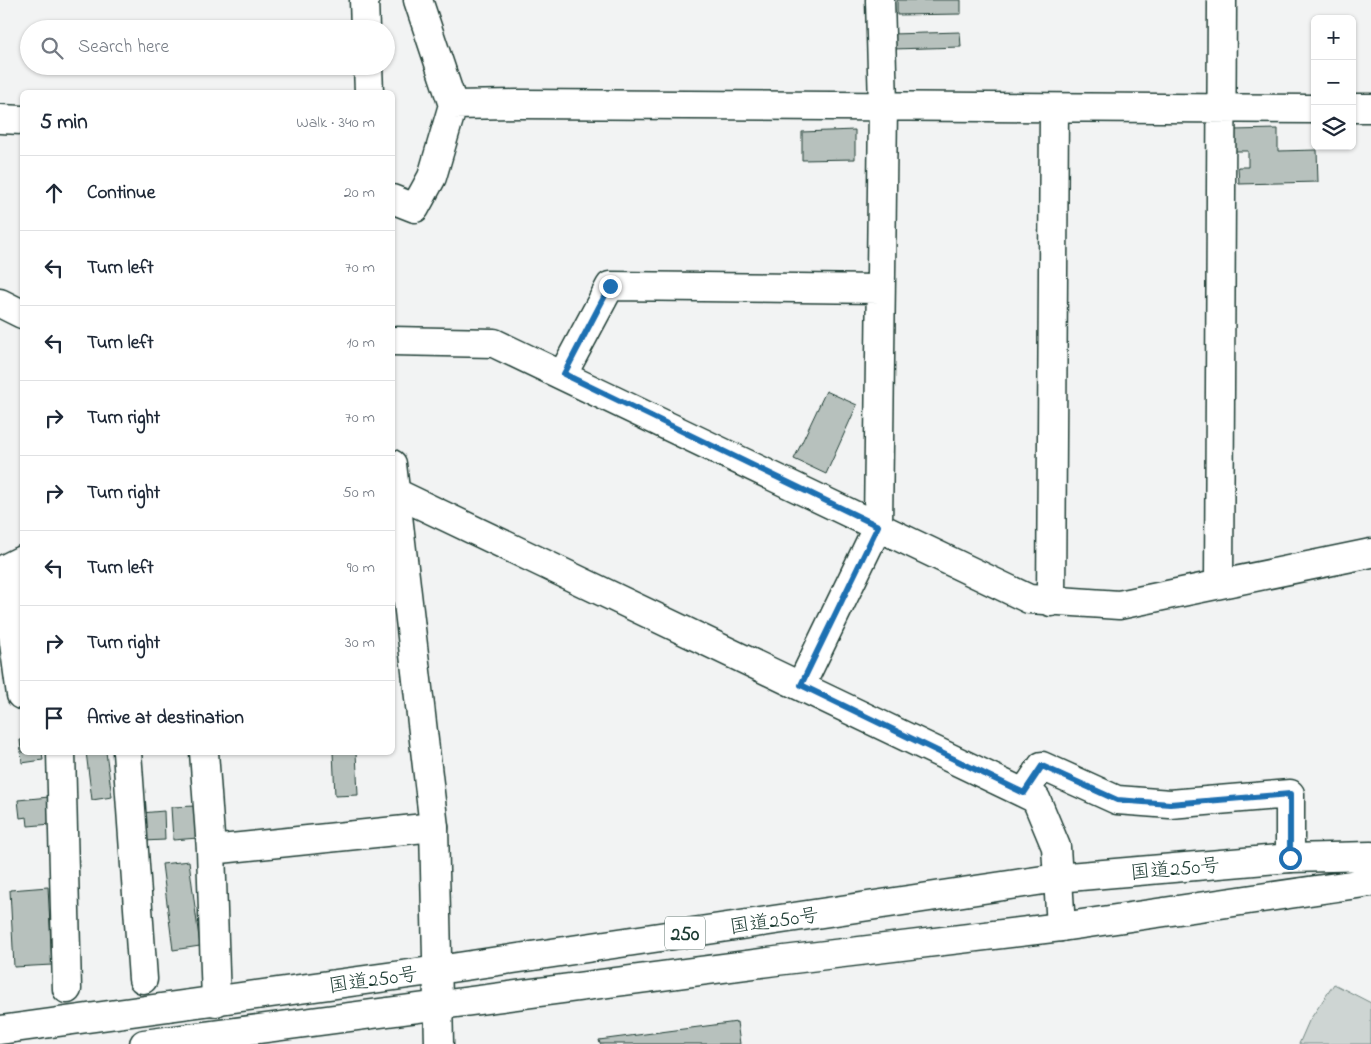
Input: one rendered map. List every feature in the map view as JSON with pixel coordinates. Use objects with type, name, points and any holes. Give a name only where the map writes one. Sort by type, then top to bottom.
[{"type":"main road","points":[[364,0],[365,20]]},
{"type":"main road","points":[[395,200],[415,208],[432,177],[453,105],[418,0]]},
{"type":"main road","points":[[801,685],[878,526],[883,105],[880,0]]},
{"type":"main road","points":[[1219,583],[1222,0]]},
{"type":"main road","points":[[368,75],[369,90]]},
{"type":"main road","points":[[453,105],[883,105],[1221,110],[1311,109]]},
{"type":"main road","points":[[1051,602],[1054,108]]},
{"type":"main road","points":[[1356,108],[1371,108]]},
{"type":"main road","points":[[0,119],[20,120]]},
{"type":"main road","points":[[564,374],[610,286],[880,289]]},
{"type":"main road","points":[[0,303],[20,313]]},
{"type":"main road","points":[[395,341],[494,343],[564,374],[1029,599],[1051,602],[1119,605],[1371,553]]},
{"type":"main road","points":[[395,492],[1036,799],[1056,847],[1061,927]]},
{"type":"main road","points":[[395,500],[434,827],[439,1044]]},
{"type":"main road","points":[[15,695],[4,569],[20,561]]},
{"type":"main road","points":[[61,755],[67,989]]},
{"type":"main road","points":[[127,755],[143,979]]},
{"type":"main road","points":[[204,755],[211,850],[216,1002]]},
{"type":"main road","points":[[1024,793],[1042,766],[1117,800],[1170,804],[1290,794],[1290,858]]},
{"type":"main road","points":[[211,850],[434,827]]},
{"type":"main road","name":"国道250号","points":[[0,1030],[216,1002],[1057,878],[1290,858],[1371,856]]},
{"type":"main road","name":"国道250号","points":[[144,1044],[776,961],[1061,927],[1371,882]]},
{"type":"shaded area","points":[[1334,984],[1371,1003],[1371,1044],[1299,1044],[1309,1021]]},
{"type":"building","points":[[897,0],[961,0],[961,14],[897,15]]},
{"type":"building","points":[[960,32],[961,47],[893,49],[892,34]]},
{"type":"building","points":[[1278,129],[1278,151],[1317,150],[1318,182],[1239,184],[1238,167],[1248,167],[1248,151],[1233,151],[1233,130]]},
{"type":"building","points":[[855,130],[855,159],[802,160],[802,132]]},
{"type":"building","points":[[826,391],[857,405],[826,474],[794,459]]},
{"type":"building","points":[[21,755],[42,755],[43,760],[22,763]]},
{"type":"building","points":[[86,755],[106,755],[112,797],[92,800]]},
{"type":"building","points":[[333,755],[356,755],[358,795],[335,796]]},
{"type":"building","points":[[49,797],[52,824],[28,826],[27,817],[20,818],[18,800]]},
{"type":"building","points":[[196,806],[198,838],[173,840],[171,807]]},
{"type":"building","points":[[164,811],[165,840],[143,841],[141,813]]},
{"type":"building","points":[[189,861],[200,946],[173,950],[162,864]]},
{"type":"building","points":[[48,887],[52,965],[14,967],[10,890]]},
{"type":"building","points":[[737,1022],[740,1044],[600,1044],[599,1040]]},
{"type":"route","points":[[610,286],[564,374],[878,526],[801,685],[1024,793],[1042,766],[1117,800],[1170,804],[1290,794],[1290,858]]}]
